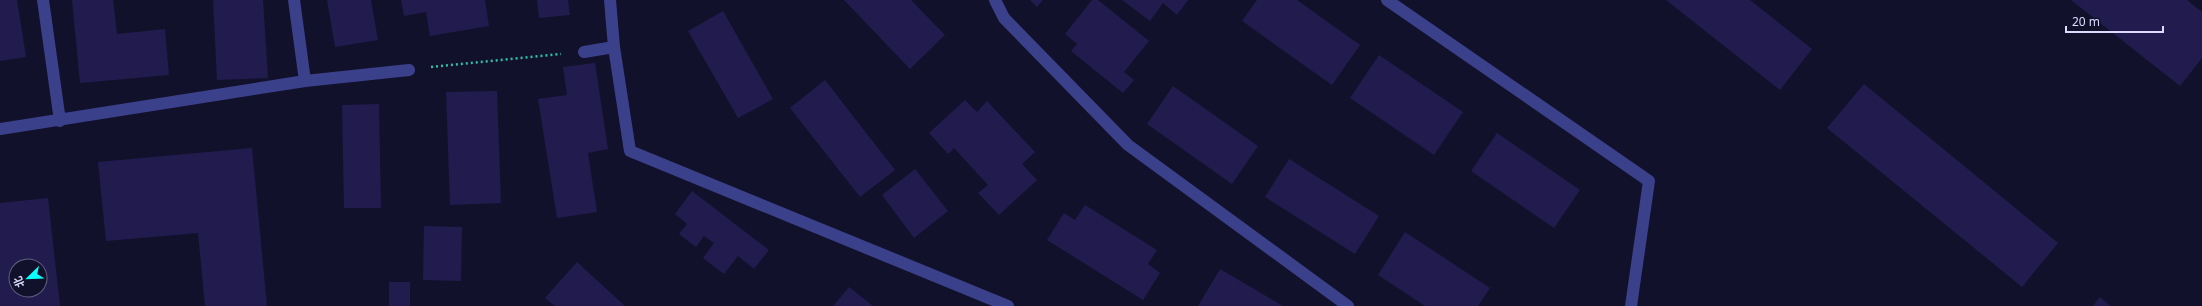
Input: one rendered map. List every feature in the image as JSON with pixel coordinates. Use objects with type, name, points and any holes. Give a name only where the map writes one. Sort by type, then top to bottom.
[{"type":"street","points":[[43,0],[60,121]]},
{"type":"street","points":[[294,0],[304,81]]},
{"type":"street","points":[[610,0],[614,47],[630,151],[1008,306]]},
{"type":"street","points":[[995,0],[1004,18],[1128,146],[1348,306]]},
{"type":"street","points":[[1387,0],[1648,181],[1631,306]]},
{"type":"street","points":[[584,52],[614,47]]},
{"type":"street","points":[[0,129],[60,121],[304,81],[409,70]]},
{"type":"path","points":[[409,70],[584,52]]},
{"type":"building","points":[[0,0],[17,0],[26,57],[0,61]]},
{"type":"building","points":[[72,0],[113,0],[117,34],[165,29],[169,75],[80,83]]},
{"type":"building","points":[[213,0],[263,0],[268,78],[217,80]]},
{"type":"building","points":[[327,0],[371,0],[378,40],[335,47]]},
{"type":"building","points":[[401,0],[485,0],[489,26],[430,36],[426,12],[404,16]]},
{"type":"building","points":[[537,0],[568,0],[570,15],[539,18]]},
{"type":"building","points":[[844,0],[911,0],[945,35],[910,69]]},
{"type":"building","points":[[1030,0],[1043,0],[1037,7]]},
{"type":"building","points":[[1092,0],[1098,0],[1149,41],[1124,72],[1134,80],[1123,93],[1071,51],[1077,44],[1065,34]]},
{"type":"building","points":[[1122,0],[1188,0],[1177,15],[1163,3],[1150,21]]},
{"type":"building","points":[[1257,0],[1297,0],[1360,45],[1332,85],[1242,21]]},
{"type":"building","points":[[1666,0],[1750,0],[1812,49],[1780,90]]},
{"type":"building","points":[[2071,0],[2187,0],[2202,12],[2202,58],[2180,86]]},
{"type":"building","points":[[723,11],[773,99],[738,118],[688,31]]},
{"type":"building","points":[[1379,55],[1463,112],[1434,155],[1350,98]]},
{"type":"building","points":[[595,63],[608,149],[588,153],[597,212],[557,218],[538,99],[567,95],[563,67]]},
{"type":"building","points":[[825,80],[895,170],[860,197],[790,108]]},
{"type":"building","points":[[1864,84],[2058,243],[2022,287],[1827,128]]},
{"type":"building","points":[[1173,86],[1258,146],[1232,184],[1147,124]]},
{"type":"building","points":[[497,91],[501,203],[450,205],[446,92]]},
{"type":"building","points":[[965,100],[977,112],[987,101],[1035,152],[1022,164],[1037,180],[999,215],[978,193],[988,185],[954,148],[948,154],[929,133]]},
{"type":"building","points":[[379,104],[381,208],[344,208],[342,105]]},
{"type":"building","points":[[1497,133],[1580,190],[1554,228],[1471,171]]},
{"type":"building","points":[[252,148],[267,306],[205,306],[198,233],[106,241],[98,162]]},
{"type":"building","points":[[1289,159],[1379,216],[1355,254],[1265,197]]},
{"type":"building","points":[[915,169],[948,211],[914,238],[882,195]]},
{"type":"building","points":[[692,191],[769,250],[754,269],[738,256],[724,274],[703,258],[714,243],[704,236],[696,247],[679,234],[687,224],[675,214]]},
{"type":"building","points":[[48,198],[60,306],[0,306],[0,203]]},
{"type":"building","points":[[1085,205],[1157,250],[1148,264],[1160,273],[1143,300],[1047,240],[1064,213],[1075,220]]},
{"type":"building","points":[[424,226],[462,227],[461,281],[423,280]]},
{"type":"building","points":[[1405,232],[1490,288],[1478,306],[1425,306],[1378,275]]},
{"type":"building","points":[[577,262],[625,306],[555,306],[545,298]]},
{"type":"building","points":[[1220,269],[1283,306],[1198,306]]},
{"type":"building","points":[[389,282],[410,282],[410,306],[389,306]]},
{"type":"building","points":[[849,287],[873,306],[833,306]]},
{"type":"building","points":[[2100,297],[2110,306],[2093,306]]}]
